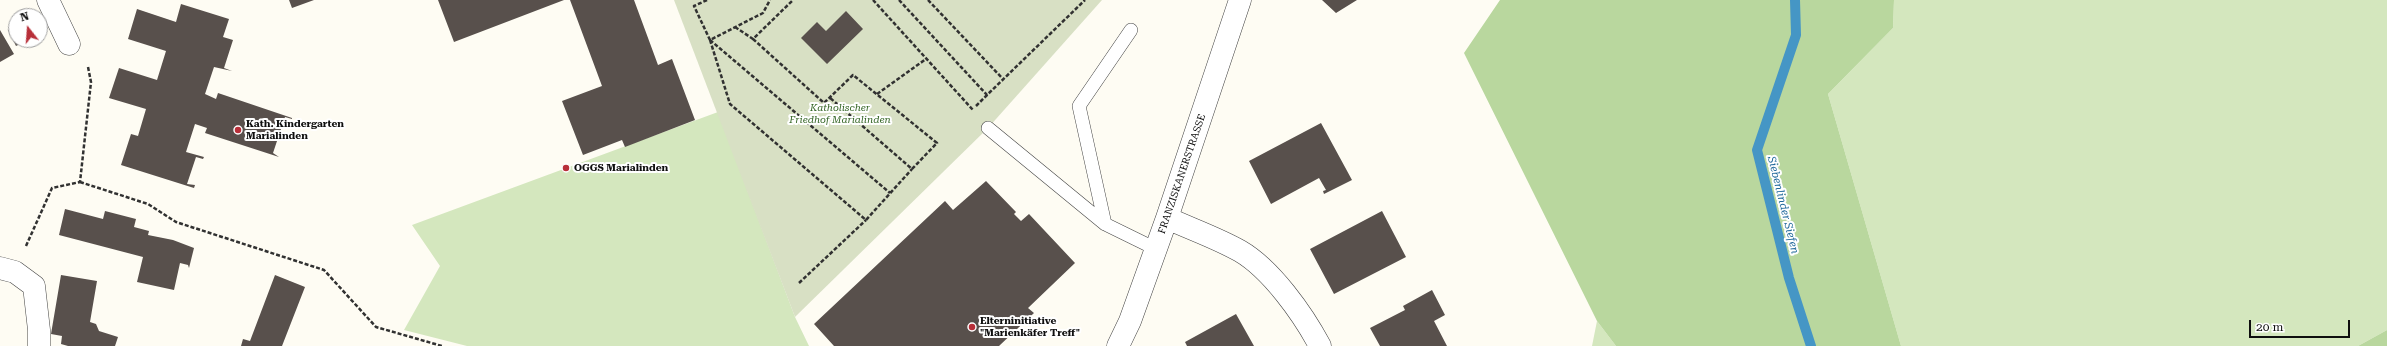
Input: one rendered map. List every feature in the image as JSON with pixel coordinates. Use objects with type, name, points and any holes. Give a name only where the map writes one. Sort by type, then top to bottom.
[{"type":"street","points":[[48,0],[69,44]]},
{"type":"street","name":"FRANZISKANERSTRASSE","points":[[1118,346],[1130,321],[1168,218],[1240,0]]},
{"type":"street","points":[[1168,218],[1240,251],[1259,264],[1285,294],[1320,346]]},
{"type":"street","points":[[8,270],[34,286],[39,330],[39,346]]},
{"type":"lane","points":[[1105,224],[1079,106],[1131,30]]},
{"type":"lane","points":[[988,128],[1105,224],[1156,249]]},
{"type":"path","points":[[707,0],[694,6],[710,40],[730,104],[866,220]]},
{"type":"path","points":[[710,40],[763,13],[770,0]]},
{"type":"path","points":[[753,40],[793,0]]},
{"type":"path","points":[[873,0],[988,128]]},
{"type":"path","points":[[899,0],[987,95]]},
{"type":"path","points":[[928,0],[1003,80]]},
{"type":"path","points":[[972,109],[1085,0]]},
{"type":"path","points":[[735,27],[753,40],[824,103],[853,75],[938,143],[912,169],[866,220],[799,283]]},
{"type":"path","points":[[710,40],[890,194]]},
{"type":"path","points":[[69,44],[83,49],[91,82],[80,182]]},
{"type":"path","points":[[877,94],[926,59]]},
{"type":"path","points":[[829,97],[912,169]]},
{"type":"path","points":[[8,270],[52,188],[80,182],[148,204],[176,222],[324,270],[376,327],[442,346]]},
{"type":"green space","name":"Katholischer Friedhof Marialinden","points":[[674,0],[1102,0],[988,128],[795,317]]},
{"type":"green space","points":[[1500,0],[1894,0],[1893,28],[1828,94],[1901,346],[1616,346],[1597,321],[1464,53]]},
{"type":"green space","points":[[1894,0],[2387,0],[2387,330],[2358,346],[1901,346],[1828,94],[1893,28]]},
{"type":"green space","points":[[718,112],[795,317],[809,346],[467,346],[404,330],[440,266],[412,225]]},
{"type":"green space","points":[[1597,321],[1616,346],[1592,346]]},
{"type":"green space","points":[[2387,330],[2387,346],[2358,346]]},
{"type":"building","points":[[289,0],[314,0],[292,8]]},
{"type":"building","points":[[438,0],[564,0],[454,42]]},
{"type":"building","points":[[570,0],[634,0],[658,65],[672,59],[695,120],[625,147],[622,140],[583,155],[562,101],[602,86]]},
{"type":"building","points":[[1322,0],[1357,0],[1336,13]]},
{"type":"building","points":[[181,4],[229,19],[223,37],[233,40],[224,68],[232,71],[214,67],[205,94],[216,99],[218,93],[292,118],[285,117],[273,153],[279,157],[205,133],[207,128],[195,124],[186,152],[204,157],[203,159],[196,157],[187,184],[195,185],[194,188],[121,165],[131,134],[138,136],[146,109],[109,98],[119,68],[157,80],[166,51],[128,39],[137,9],[176,22]]},
{"type":"building","points":[[846,11],[863,29],[827,64],[801,38],[817,22],[826,31]]},
{"type":"building","points":[[0,30],[8,44],[8,48],[10,48],[14,54],[0,62]]},
{"type":"building","points":[[1321,123],[1352,180],[1324,194],[1323,191],[1326,190],[1319,178],[1271,204],[1249,161]]},
{"type":"building","points":[[986,181],[1016,212],[1014,214],[1021,221],[1029,214],[1075,263],[1028,308],[1034,313],[999,346],[834,346],[814,324],[945,201],[953,210]]},
{"type":"building","points":[[65,209],[103,219],[105,211],[136,219],[134,227],[149,231],[148,235],[173,240],[194,248],[189,268],[188,265],[180,263],[174,290],[137,282],[143,257],[59,235]]},
{"type":"building","points":[[1382,211],[1406,257],[1334,294],[1310,249]]},
{"type":"building","points":[[61,275],[97,281],[90,322],[96,324],[99,331],[118,337],[115,346],[68,346],[61,344],[62,336],[51,334]]},
{"type":"building","points":[[275,275],[305,287],[282,346],[241,346],[243,339],[250,341]]},
{"type":"building","points":[[1432,290],[1445,315],[1434,321],[1447,346],[1380,346],[1370,328],[1405,310],[1403,306]]},
{"type":"building","points":[[1236,314],[1254,346],[1187,346],[1185,342]]},
{"type":"waterway","name":"Siebenlinder Siefen","points":[[1795,0],[1796,35],[1757,150],[1789,278],[1811,346]]},
{"type":"place","name":"Kath. Kindergarten Marialinden","points":[[238,130]]},
{"type":"place","name":"OGGS Marialinden","points":[[566,168]]},
{"type":"place","name":"Elterninitiative \"Marienkäfer Treff\"","points":[[972,327]]}]
